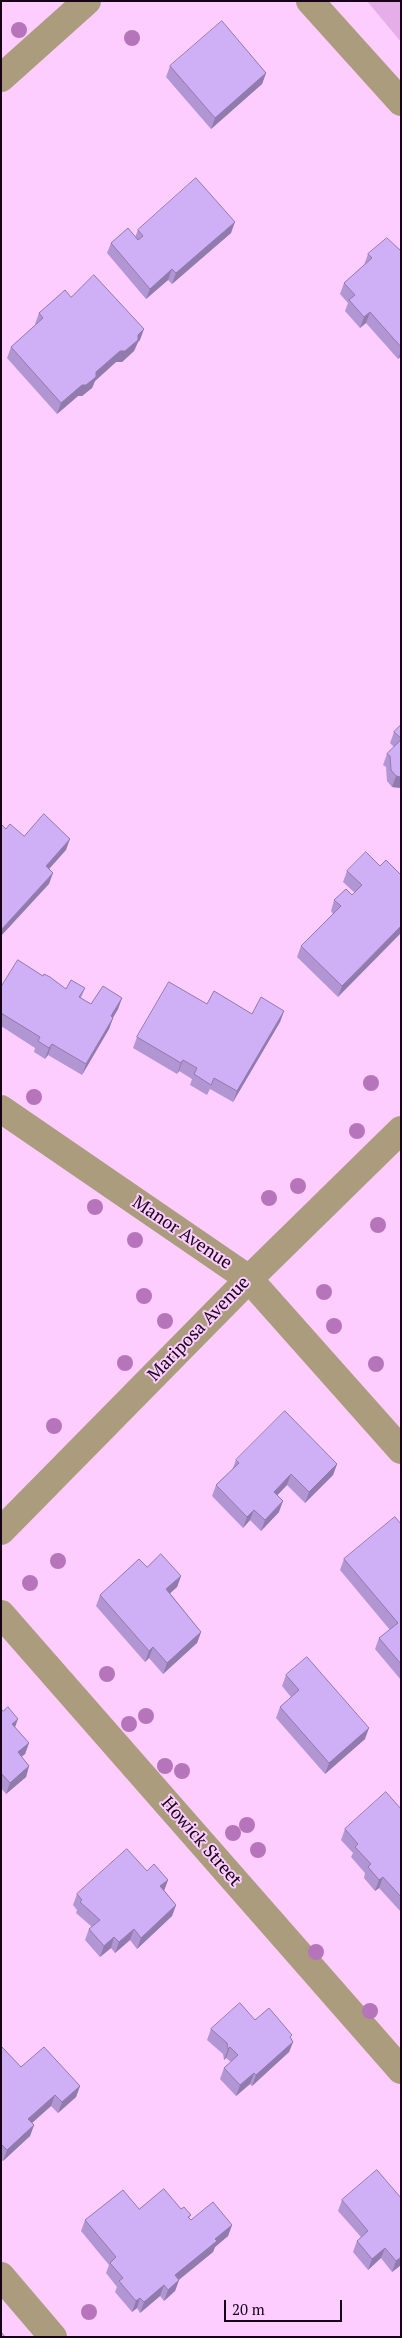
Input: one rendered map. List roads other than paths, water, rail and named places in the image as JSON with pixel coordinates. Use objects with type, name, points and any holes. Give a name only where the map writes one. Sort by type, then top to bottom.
[{"type":"street","points":[[1,78],[87,1]]},
{"type":"street","points":[[310,1],[401,102]]},
{"type":"street","name":"Manor Avenue","points":[[1,1109],[249,1279],[401,1450]]},
{"type":"street","name":"Mariposa Avenue","points":[[1,1531],[249,1279],[401,1130]]},
{"type":"street","name":"Howick Street","points":[[1,1614],[401,2070]]},
{"type":"street","points":[[1,2276],[53,2337]]}]
